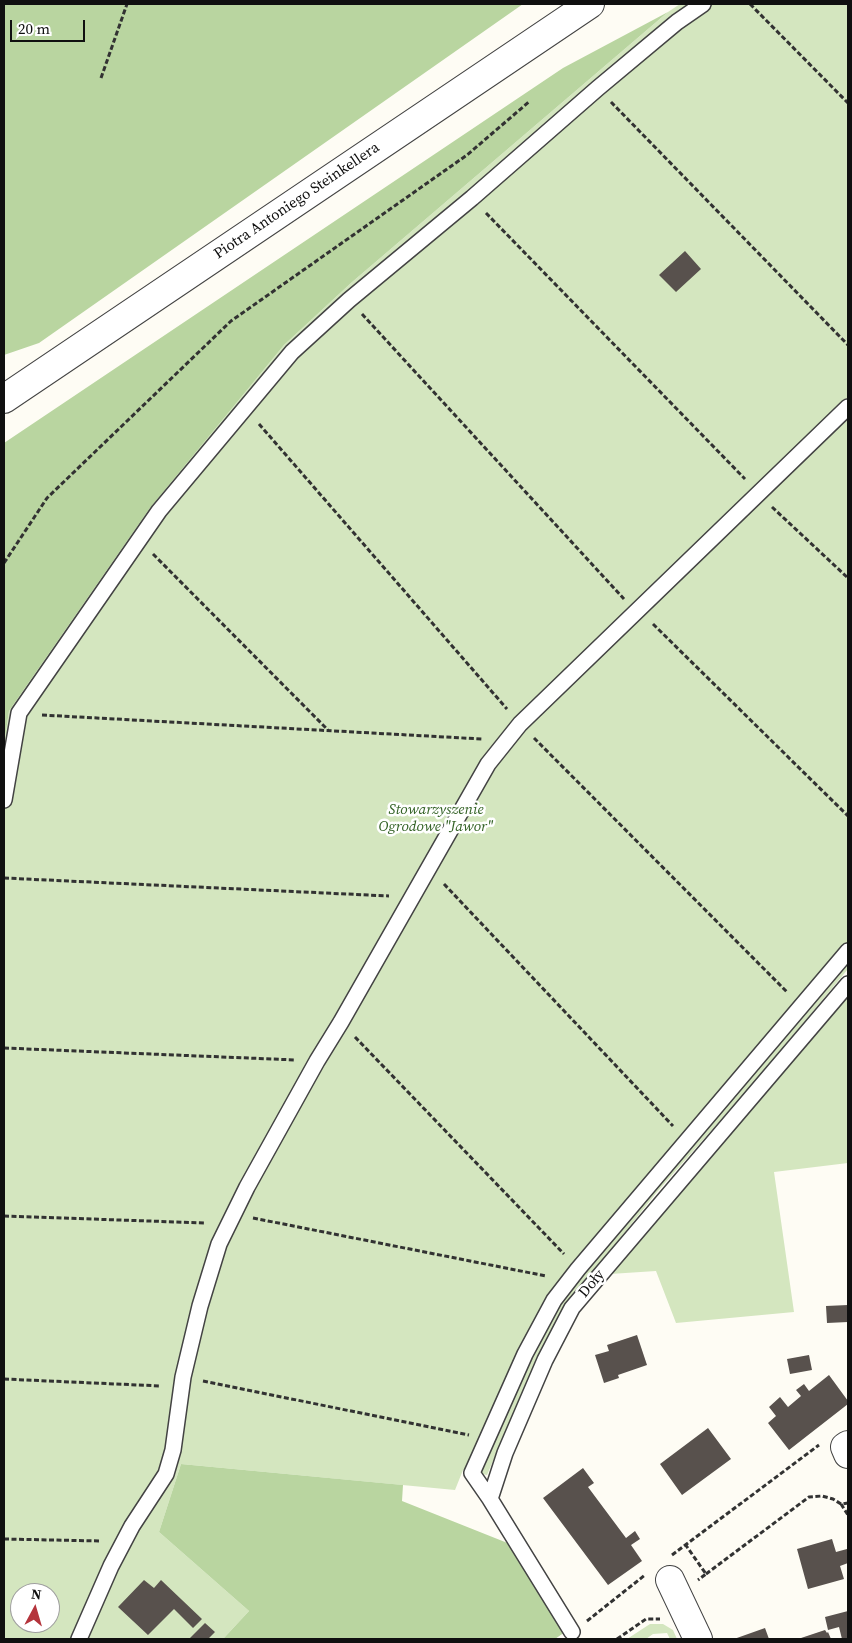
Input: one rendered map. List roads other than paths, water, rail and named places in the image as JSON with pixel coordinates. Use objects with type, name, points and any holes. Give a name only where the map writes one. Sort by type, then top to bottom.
[{"type":"street","name":"Piotra Antoniego Steinkellera","points":[[4,399],[590,4]]},
{"type":"street","points":[[663,1569],[698,1639]]},
{"type":"lane","points":[[4,800],[19,714],[159,511],[292,352],[349,300],[472,198],[598,88],[676,22],[703,4]]},
{"type":"lane","points":[[79,1639],[124,1541],[166,1474],[173,1450],[183,1382],[200,1306],[219,1244],[247,1187],[317,1061],[488,764],[520,724],[848,407]]},
{"type":"lane","points":[[572,1632],[472,1472],[525,1354],[554,1300],[848,951]]},
{"type":"lane","name":"Doły","points":[[490,1499],[509,1444],[545,1360],[572,1308],[848,984]]},
{"type":"park label","name":"Stowarzyszenie Ogrodowe \"Jawor\"","points":[[436,818]]}]
